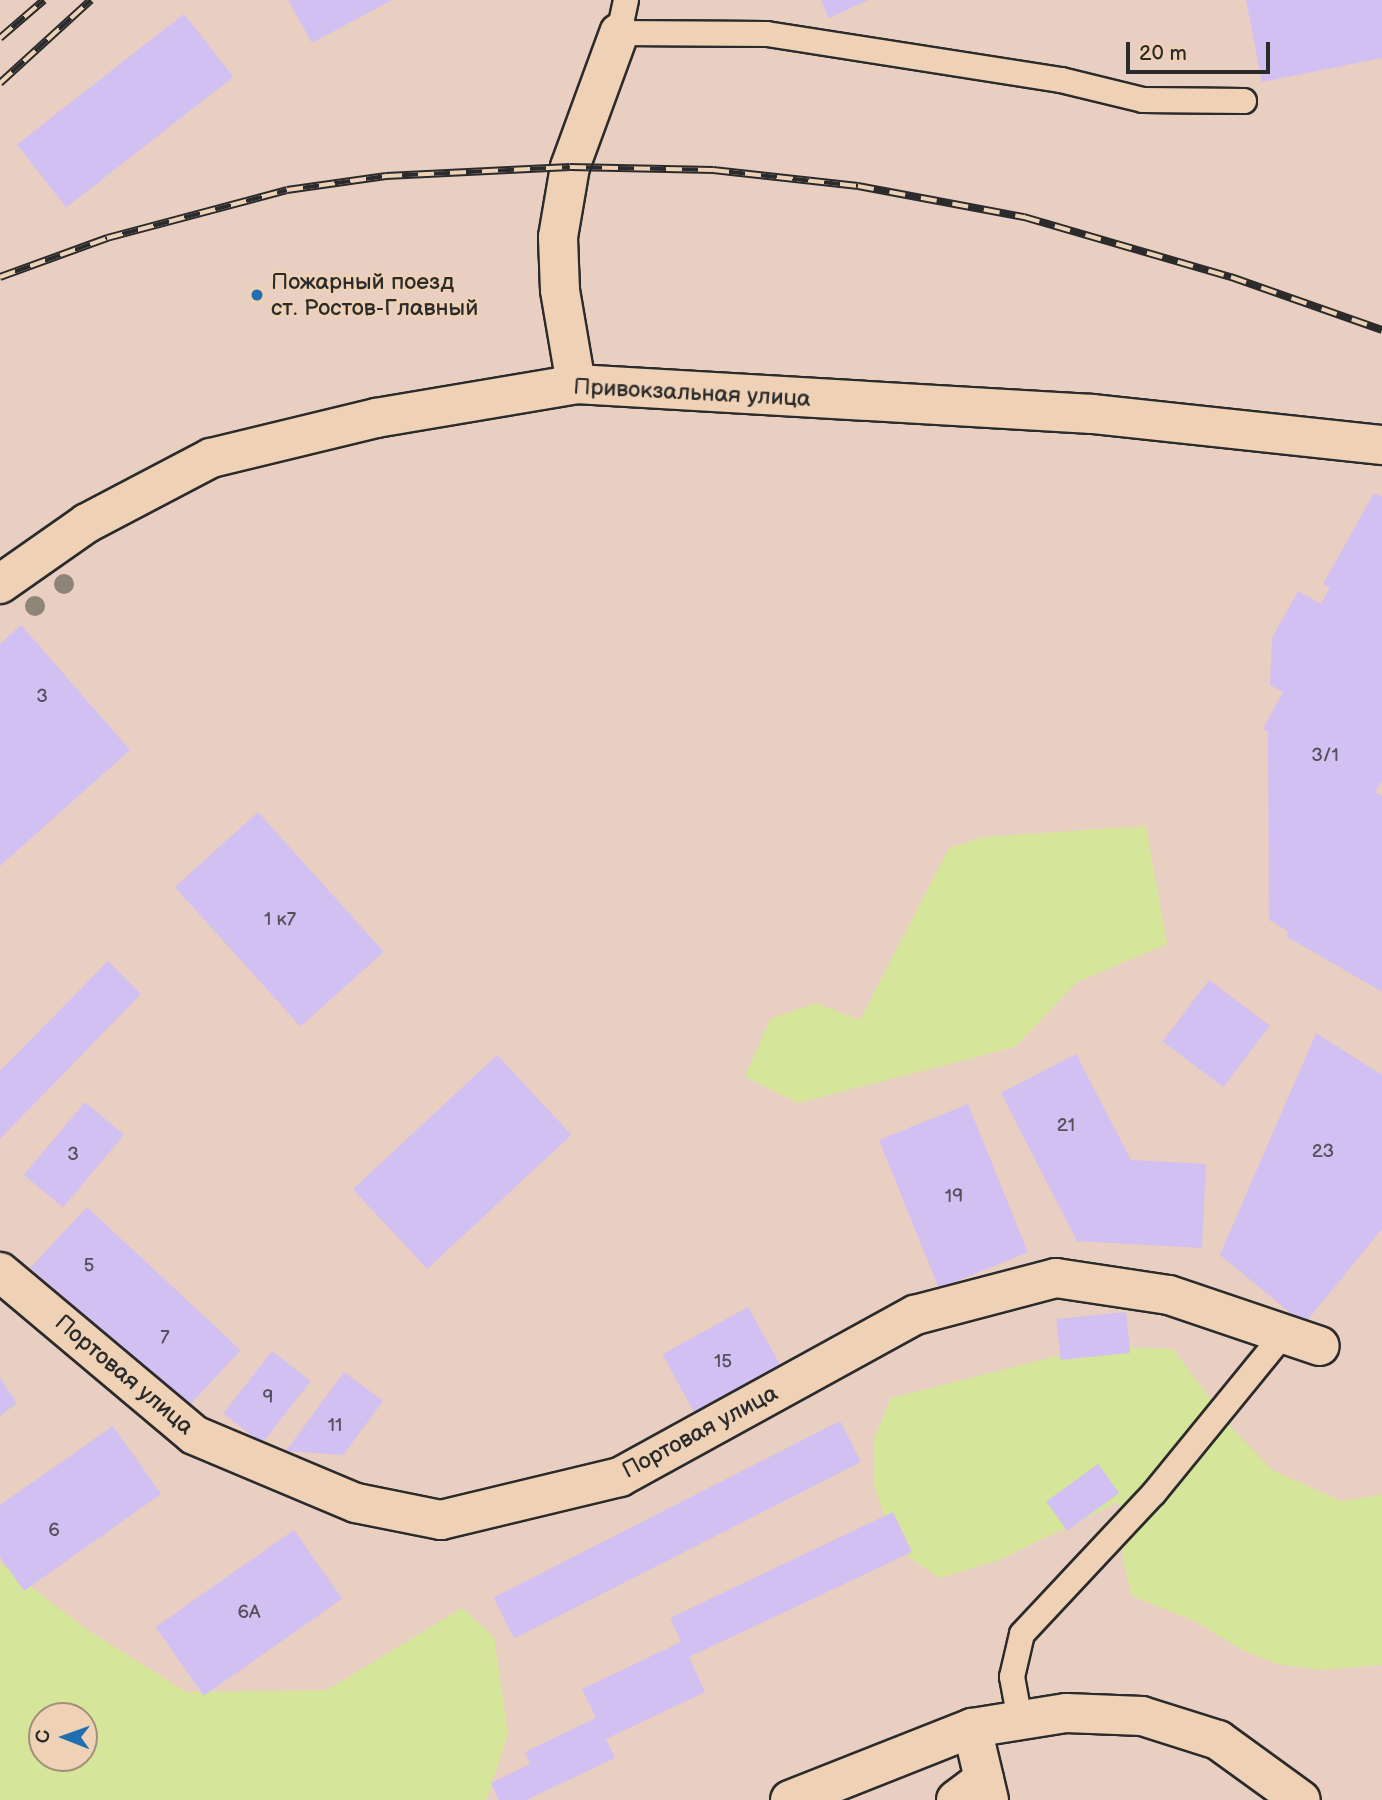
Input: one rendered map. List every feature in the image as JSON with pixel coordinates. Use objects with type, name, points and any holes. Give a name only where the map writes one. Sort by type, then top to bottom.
[{"type":"street","points":[[576,384],[560,290],[558,237],[570,167],[622,17]]},
{"type":"street","name":"Привокзальная улица","points":[[0,584],[87,523],[211,458],[376,418],[576,384],[1092,414],[1382,445]]},
{"type":"street","name":"Портовая улица","points":[[0,1272],[194,1435],[356,1503],[441,1520],[620,1477],[915,1315],[1056,1278],[1169,1295],[1260,1322],[1282,1336],[1320,1346]]},
{"type":"street","points":[[790,1800],[972,1728],[1066,1713],[1142,1716],[1217,1740],[1301,1800]]},
{"type":"street","points":[[972,1728],[976,1793]]},
{"type":"lane","points":[[622,17],[767,34],[1061,80],[1143,100],[1244,101]]},
{"type":"lane","points":[[1020,1720],[1012,1677],[1022,1634],[1154,1493],[1282,1336]]},
{"type":"green space","points":[[1146,826],[1167,944],[1077,982],[1015,1047],[798,1103],[745,1077],[770,1019],[816,1003],[860,1020],[949,848],[984,837]]},
{"type":"green space","points":[[1097,1346],[1173,1349],[1232,1428],[1272,1470],[1341,1501],[1382,1495],[1382,1665],[1321,1670],[1278,1664],[1240,1649],[1197,1622],[1132,1596],[1123,1560],[1119,1502],[999,1560],[939,1578],[896,1548],[873,1483],[874,1439],[891,1398]]},
{"type":"green space","points":[[0,1563],[86,1629],[186,1692],[327,1690],[462,1608],[494,1637],[508,1734],[486,1800],[0,1800]]},
{"type":"building","points":[[288,0],[392,0],[312,43]]},
{"type":"building","points":[[821,0],[868,0],[829,18]]},
{"type":"building","points":[[1246,0],[1382,0],[1382,58],[1262,82]]},
{"type":"building","points":[[184,14],[233,77],[66,208],[17,145]]},
{"type":"building","points":[[1374,493],[1382,497],[1382,780],[1375,792],[1382,796],[1382,992],[1286,936],[1289,932],[1269,920],[1268,732],[1263,729],[1283,692],[1270,685],[1272,638],[1298,591],[1321,604],[1330,588],[1323,584]]},
{"type":"building","points":[[21,625],[130,750],[0,866],[0,644]]},
{"type":"building","points":[[258,812],[384,952],[301,1027],[175,887]]},
{"type":"building","points":[[108,961],[141,994],[0,1139],[0,1071]]},
{"type":"building","points":[[1209,980],[1270,1026],[1223,1087],[1163,1041]]},
{"type":"building","points":[[1316,1033],[1382,1075],[1382,1229],[1304,1324],[1220,1255]]},
{"type":"building","points":[[1076,1054],[1131,1160],[1206,1164],[1202,1248],[1077,1241],[1001,1093]]},
{"type":"building","points":[[497,1055],[571,1135],[427,1269],[353,1189]]},
{"type":"building","points":[[85,1102],[124,1135],[63,1208],[24,1175]]},
{"type":"building","points":[[968,1104],[1028,1252],[939,1288],[879,1140]]},
{"type":"building","points":[[87,1207],[241,1350],[184,1411],[30,1268]]},
{"type":"building","points":[[748,1307],[783,1370],[697,1417],[662,1355]]},
{"type":"building","points":[[1126,1312],[1130,1353],[1061,1360],[1056,1319]]},
{"type":"building","points":[[272,1351],[311,1381],[262,1443],[223,1413]]},
{"type":"building","points":[[344,1372],[383,1401],[343,1455],[286,1451]]},
{"type":"building","points":[[0,1378],[17,1403],[0,1416]]},
{"type":"building","points":[[840,1421],[861,1462],[514,1639],[493,1598]]},
{"type":"building","points":[[113,1426],[161,1494],[24,1591],[0,1557],[0,1505]]},
{"type":"building","points":[[1098,1464],[1119,1493],[1067,1531],[1046,1502]]},
{"type":"building","points":[[893,1512],[912,1552],[689,1657],[705,1692],[606,1739],[615,1758],[526,1800],[499,1800],[491,1783],[530,1764],[525,1752],[596,1718],[582,1689],[681,1642],[670,1618]]},
{"type":"building","points":[[294,1530],[342,1599],[204,1696],[156,1627]]},
{"type":"railway","points":[[0,38],[44,0]]},
{"type":"railway","points":[[0,83],[91,0]]},
{"type":"railway","points":[[0,277],[107,238],[287,190],[386,176],[570,167],[713,170],[858,186],[1024,217],[1231,277],[1382,330]]},
{"type":"place","name":"Пожарный поезд ст. Ростов-Главный","points":[[257,295]]}]
